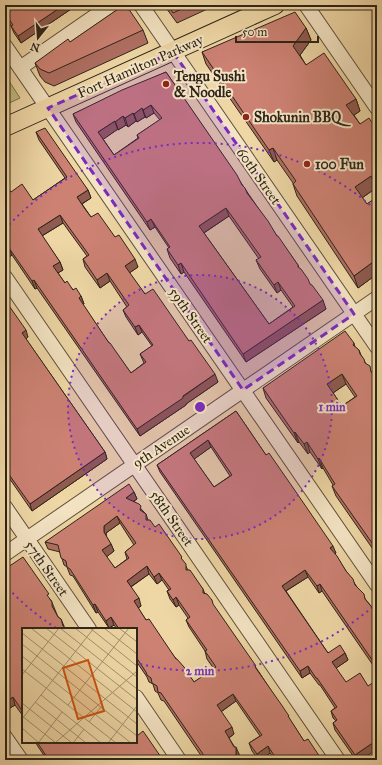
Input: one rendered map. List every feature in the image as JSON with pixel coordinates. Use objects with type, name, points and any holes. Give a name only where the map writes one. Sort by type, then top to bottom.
[{"type":"main road","name":"Fort Hamilton Parkway","points":[[5,127],[275,5]]},
{"type":"street","points":[[20,68],[111,5]]},
{"type":"street","name":"60th Street","points":[[141,5],[377,347]]},
{"type":"street","points":[[306,5],[377,108]]},
{"type":"street","name":"59th Street","points":[[5,46],[377,585]]},
{"type":"street","name":"58th Street","points":[[5,277],[338,760]]},
{"type":"street","name":"9th Avenue","points":[[5,554],[377,298]]},
{"type":"street","name":"57th Street","points":[[5,507],[88,628]]},
{"type":"street","points":[[137,698],[180,760]]},
{"type":"street","points":[[5,737],[21,760]]},
{"type":"highlighted area","points":[[173,52],[354,314],[243,390],[48,108]]},
{"type":"shaded area","points":[[5,75],[20,98],[5,105]]},
{"type":"building","points":[[5,5],[64,5],[18,36],[5,13]]},
{"type":"building","points":[[126,5],[143,30],[49,73],[40,69],[35,63],[68,39],[70,42]]},
{"type":"building","points":[[168,5],[190,5],[173,13]]},
{"type":"building","points":[[295,12],[306,28],[293,46],[306,65],[324,53],[356,99],[346,105],[360,124],[369,118],[377,130],[377,184],[371,176],[355,187],[367,204],[377,197],[377,259],[354,276],[293,184],[296,181],[273,148],[269,150],[202,52]]},
{"type":"building","points":[[166,72],[237,175],[247,193],[268,221],[310,284],[323,300],[243,354],[181,263],[178,265],[167,249],[170,247],[151,219],[147,222],[73,114],[122,90]],"holes":[[[151,105],[162,118],[137,135],[139,138],[114,155],[98,132],[123,116],[125,118],[142,108],[143,110]],[[226,208],[261,257],[256,260],[274,285],[278,282],[295,306],[269,324],[199,226]]]},
{"type":"building","points":[[45,128],[88,190],[77,197],[85,209],[91,217],[98,213],[115,237],[119,235],[135,259],[125,266],[145,294],[153,289],[189,341],[191,340],[215,374],[137,429],[34,280],[32,281],[9,248],[5,248],[5,187],[11,192],[22,184],[33,200],[67,177],[36,132]],"holes":[[[60,215],[89,255],[83,259],[97,280],[107,273],[129,305],[123,310],[135,327],[139,325],[153,345],[140,354],[146,362],[131,373],[79,298],[81,296],[76,288],[73,290],[67,281],[65,283],[53,266],[60,262],[38,229]]]},
{"type":"building","points":[[5,300],[26,330],[22,333],[105,452],[30,504],[5,469]]},
{"type":"building","points":[[345,331],[354,343],[353,345],[359,350],[365,363],[370,366],[371,372],[376,375],[377,380],[377,550],[332,486],[335,484],[319,458],[318,459],[307,442],[304,444],[295,432],[294,433],[263,388]],"holes":[[[342,374],[357,396],[342,406],[327,384]]]},
{"type":"building","points":[[236,411],[266,455],[269,453],[333,546],[330,548],[375,611],[377,617],[377,667],[320,584],[317,586],[305,570],[282,586],[328,653],[340,645],[345,653],[332,662],[346,682],[360,673],[368,686],[377,680],[377,740],[355,755],[333,723],[337,720],[331,711],[337,707],[308,666],[300,671],[157,465]],"holes":[[[208,440],[232,475],[214,487],[190,453]]]},
{"type":"building","points":[[129,484],[134,492],[126,498],[141,506],[140,510],[146,514],[146,520],[150,520],[155,527],[159,524],[182,557],[181,558],[186,564],[186,570],[190,570],[203,589],[203,593],[207,594],[212,600],[213,604],[256,666],[255,667],[289,716],[304,741],[308,739],[322,760],[277,760],[268,746],[257,754],[249,743],[262,735],[233,694],[217,705],[232,727],[225,731],[234,747],[236,747],[236,760],[207,760],[204,758],[203,754],[161,693],[158,692],[157,686],[152,683],[151,678],[147,675],[137,658],[137,628],[118,628],[111,617],[106,621],[95,604],[93,605],[70,569],[67,567],[66,561],[61,558],[58,545],[45,542]],"holes":[[[117,516],[136,543],[125,552],[129,558],[115,568],[102,550],[111,544],[104,532],[104,526]],[[147,566],[154,577],[159,573],[171,589],[167,591],[173,600],[176,597],[190,617],[186,620],[207,650],[205,651],[216,667],[194,682],[184,667],[176,659],[149,619],[146,620],[134,601],[139,598],[127,581]]]},
{"type":"building","points":[[23,557],[49,594],[47,595],[52,602],[52,606],[58,617],[61,619],[63,626],[66,628],[22,628],[22,710],[13,697],[7,701],[5,697],[5,569]]},
{"type":"building","points":[[143,731],[163,760],[49,760],[38,743],[137,743],[137,736]]},
{"type":"building","points":[[251,756],[254,760],[246,760]]},
{"type":"railway","points":[[374,5],[377,9]]},
{"type":"place","name":"Tengu Sushi & Noodle","points":[[166,84]]},
{"type":"place","name":"Shokunin BBQ","points":[[246,117]]},
{"type":"place","name":"100 Fun","points":[[307,164]]}]
